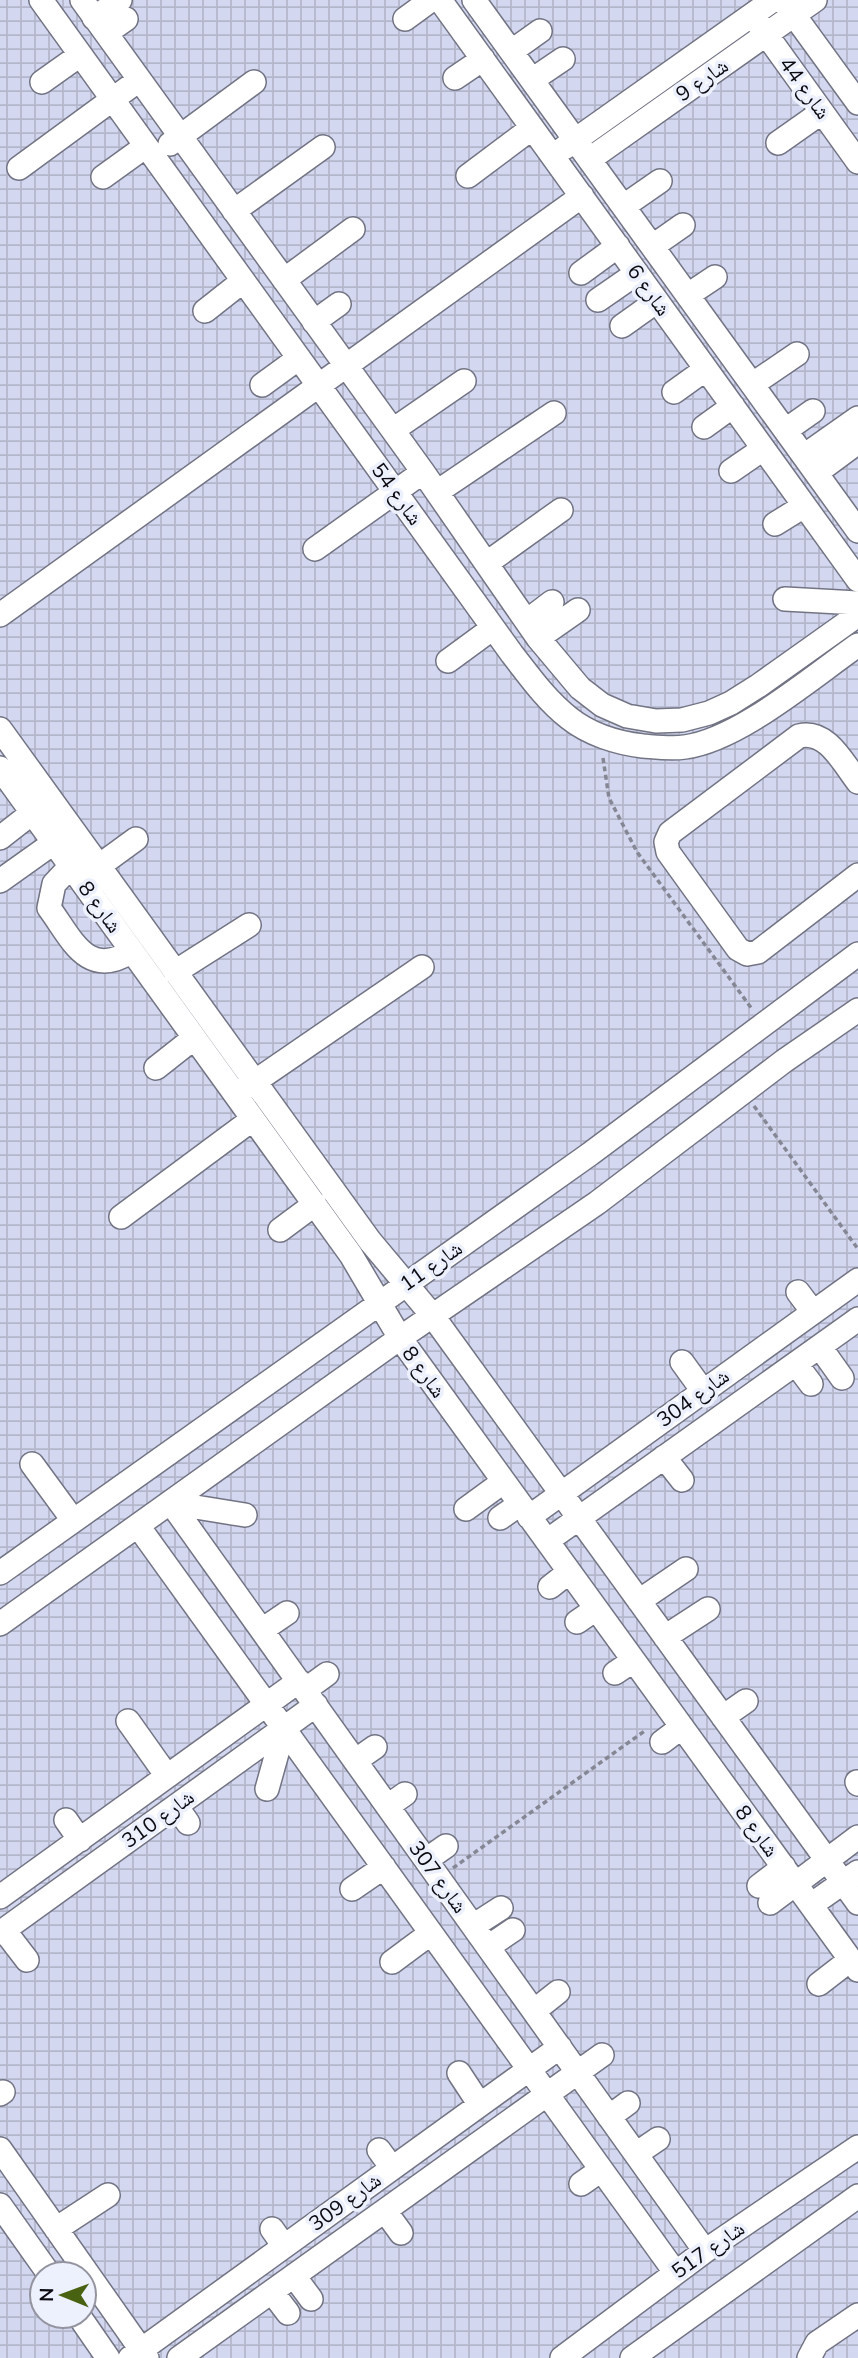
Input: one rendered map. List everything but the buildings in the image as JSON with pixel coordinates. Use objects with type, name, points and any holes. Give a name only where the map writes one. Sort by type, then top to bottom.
[{"type":"street","name":"شارع 54","points":[[41,0],[493,628],[550,702],[571,720],[618,741],[684,748],[713,740],[741,727],[858,645]]},
{"type":"street","points":[[405,19],[431,0]]},
{"type":"street","name":"شارع 6","points":[[440,0],[858,580]]},
{"type":"street","name":"شارع 6","points":[[474,0],[858,531]]},
{"type":"street","name":"شارع 9","points":[[552,156],[773,0]]},
{"type":"street","name":"شارع 9","points":[[590,159],[766,34],[789,7],[815,0]]},
{"type":"street","name":"شارع 44","points":[[789,7],[850,76],[858,103]]},
{"type":"street","points":[[94,17],[123,10]]},
{"type":"street","name":"شارع 44","points":[[752,15],[858,162]]},
{"type":"street","name":"شارع 54","points":[[94,17],[423,471],[533,629],[580,688],[601,705],[627,716],[656,721],[682,720],[709,713],[758,687],[858,615]]},
{"type":"street","points":[[512,51],[540,31]]},
{"type":"street","points":[[42,82],[80,55]]},
{"type":"street","points":[[455,78],[482,59]]},
{"type":"street","points":[[533,80],[563,59]]},
{"type":"street","points":[[19,168],[139,80]]},
{"type":"street","points":[[103,177],[180,136],[254,82]]},
{"type":"street","points":[[778,144],[822,112]]},
{"type":"street","points":[[468,176],[532,128]]},
{"type":"street","points":[[234,211],[323,148]]},
{"type":"street","points":[[624,206],[660,181]]},
{"type":"street","points":[[0,615],[582,196]]},
{"type":"street","points":[[653,246],[683,225]]},
{"type":"street","points":[[284,280],[353,229]]},
{"type":"street","points":[[581,273],[618,246]]},
{"type":"street","points":[[598,300],[637,273]]},
{"type":"street","points":[[688,295],[715,276]]},
{"type":"street","points":[[205,311],[243,281]]},
{"type":"street","points":[[622,326],[657,301]]},
{"type":"street","points":[[314,321],[339,304]]},
{"type":"street","points":[[753,384],[797,354]]},
{"type":"street","points":[[262,385],[299,358]]},
{"type":"street","points":[[674,392],[706,369]]},
{"type":"street","points":[[393,430],[464,381]]},
{"type":"street","points":[[704,427],[733,406]]},
{"type":"street","points":[[786,430],[813,411]]},
{"type":"street","points":[[437,492],[554,413]]},
{"type":"street","points":[[810,465],[858,418]]},
{"type":"street","points":[[810,465],[858,442]]},
{"type":"street","points":[[731,471],[764,449]]},
{"type":"street","points":[[316,549],[423,471]]},
{"type":"street","points":[[775,524],[804,506]]},
{"type":"street","points":[[487,563],[561,510]]},
{"type":"street","points":[[785,599],[858,603]]},
{"type":"street","points":[[533,629],[552,603]]},
{"type":"street","points":[[533,629],[578,610]]},
{"type":"street","points":[[448,661],[493,628]]},
{"type":"street","name":"شارع 8","points":[[0,729],[63,836],[71,866],[194,1038],[245,1088],[432,1315],[827,1860],[853,1879],[858,1903]]},
{"type":"street","points":[[858,782],[826,741],[813,734],[799,736],[670,833],[666,842],[668,852],[730,939],[738,949],[747,954],[758,952],[858,875]]},
{"type":"street","name":"شارع 8","points":[[0,768],[32,813],[99,866],[176,972],[245,1088],[254,1119],[351,1255],[400,1338],[569,1572],[587,1615],[624,1667],[676,1720],[854,1965]]},
{"type":"street","points":[[0,838],[32,813]]},
{"type":"street","points":[[0,881],[63,836]]},
{"type":"street","points":[[99,866],[136,839]]},
{"type":"street","points":[[71,866],[54,884],[49,908],[85,956],[109,961],[132,951]]},
{"type":"street","points":[[176,972],[249,925]]},
{"type":"street","name":"شارع 11","points":[[0,1573],[590,1154],[858,954]]},
{"type":"street","points":[[245,1088],[422,967]]},
{"type":"street","name":"شارع 11","points":[[0,1625],[432,1315],[597,1203],[858,1010]]},
{"type":"street","points":[[156,1068],[194,1038]]},
{"type":"street","points":[[121,1217],[254,1119]]},
{"type":"street","points":[[280,1230],[315,1204]]},
{"type":"street","name":"شارع 304","points":[[500,1518],[524,1511],[561,1493],[639,1425],[703,1391],[858,1280]]},
{"type":"street","points":[[798,1292],[813,1312]]},
{"type":"street","name":"شارع 304","points":[[547,1541],[858,1318]]},
{"type":"street","points":[[820,1347],[842,1378]]},
{"type":"street","points":[[682,1362],[703,1391]]},
{"type":"street","points":[[796,1364],[811,1384]]},
{"type":"street","points":[[664,1457],[682,1480]]},
{"type":"street","points":[[32,1464],[73,1521]]},
{"type":"street","points":[[466,1509],[503,1482]]},
{"type":"street","points":[[171,1503],[246,1515]]},
{"type":"street","name":"شارع 307","points":[[171,1503],[355,1761],[396,1800],[433,1869],[705,2251]]},
{"type":"street","name":"شارع 307","points":[[138,1526],[675,2272]]},
{"type":"street","points":[[639,1601],[686,1569]]},
{"type":"street","points":[[550,1587],[569,1572]]},
{"type":"street","points":[[665,1637],[708,1609]]},
{"type":"street","points":[[262,1630],[287,1613]]},
{"type":"street","points":[[306,1692],[327,1674]]},
{"type":"street","name":"شارع 310","points":[[0,1897],[267,1704],[306,1692]]},
{"type":"street","name":"شارع 310","points":[[2,1932],[36,1919],[182,1815],[284,1728],[306,1692]]},
{"type":"street","points":[[723,1717],[746,1701]]},
{"type":"street","points":[[662,1742],[676,1720]]},
{"type":"street","points":[[128,1721],[167,1776]]},
{"type":"street","points":[[267,1789],[284,1728]]},
{"type":"street","points":[[355,1761],[374,1747]]},
{"type":"street","points":[[66,1819],[79,1840]]},
{"type":"street","points":[[765,1894],[789,1875],[827,1860],[858,1837]]},
{"type":"street","points":[[433,1869],[446,1846]]},
{"type":"street","points":[[352,1889],[384,1867]]},
{"type":"street","points":[[811,1905],[853,1879]]},
{"type":"street","points":[[480,1936],[500,1908]]},
{"type":"street","points":[[448,1956],[480,1936],[513,1930]]},
{"type":"street","points":[[2,1932],[27,1960]]},
{"type":"street","points":[[392,1962],[431,1933]]},
{"type":"street","points":[[819,1984],[854,1965]]},
{"type":"street","points":[[534,2011],[558,1992]]},
{"type":"street","name":"شارع 309","points":[[139,2355],[246,2262],[385,2159],[480,2105],[559,2047]]},
{"type":"street","name":"شارع 309","points":[[180,2358],[602,2055]]},
{"type":"street","points":[[459,2073],[480,2105]]},
{"type":"street","points":[[609,2117],[628,2103]]},
{"type":"street","points":[[636,2154],[658,2138]]},
{"type":"street","name":"شارع 517","points":[[562,2358],[675,2272],[858,2147]]},
{"type":"street","points":[[0,2148],[139,2355]]},
{"type":"street","points":[[581,2184],[601,2170]]},
{"type":"street","points":[[56,2229],[108,2195]]},
{"type":"street","name":"شارع 517","points":[[632,2358],[858,2196]]},
{"type":"street","points":[[0,2205],[39,2260]]},
{"type":"street","points":[[385,2211],[401,2233]]},
{"type":"street","points":[[295,2276],[311,2299]]},
{"type":"street","points":[[272,2292],[288,2314]]},
{"type":"street","points":[[809,2358],[817,2343],[858,2315]]},
{"type":"street","points":[[89,2330],[108,2358]]},
{"type":"path","points":[[744,1092],[858,1249]]},
{"type":"path","points":[[433,1869],[676,1720]]},
{"type":"shaded area","points":[[0,0],[858,0],[858,2358],[0,2358]]}]
